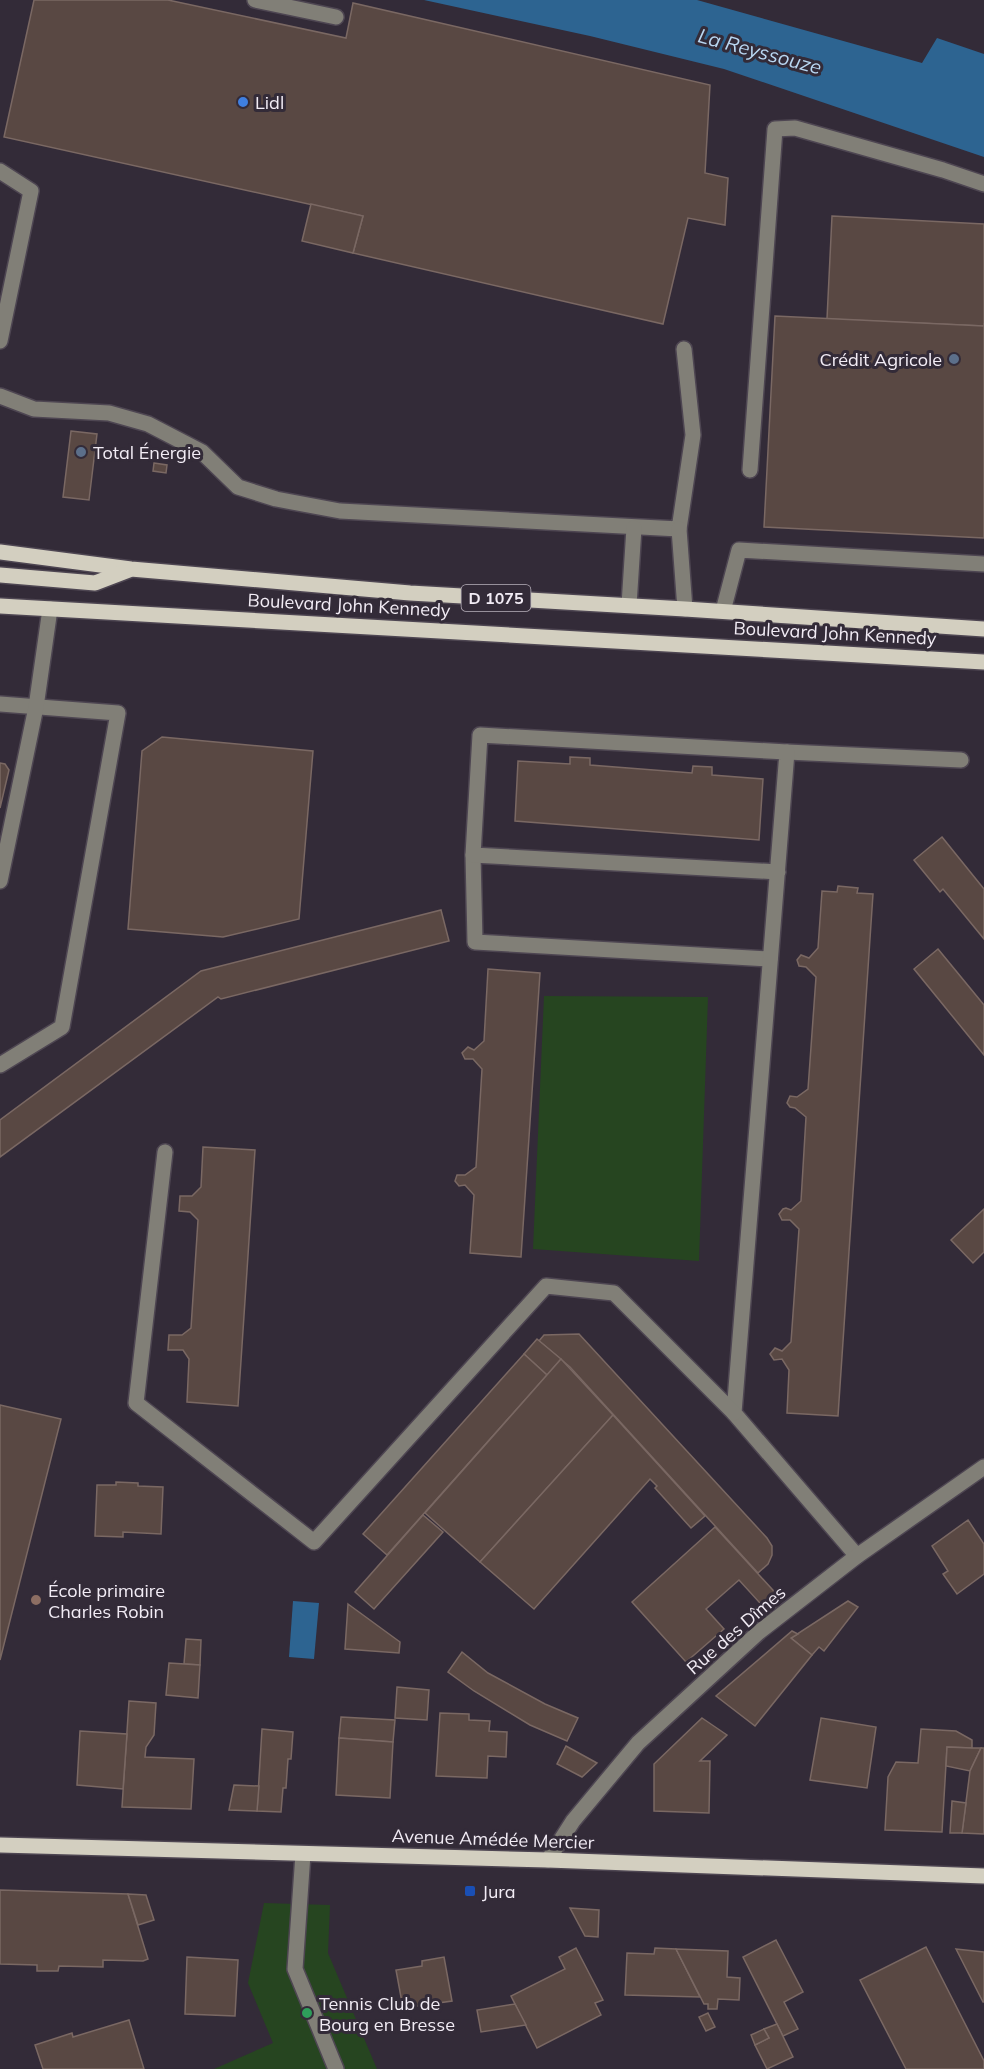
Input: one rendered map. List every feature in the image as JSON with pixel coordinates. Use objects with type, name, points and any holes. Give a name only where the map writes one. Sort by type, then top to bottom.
[{"type":"main road","name":"Boulevard John Kennedy","points":[[3,550],[131,569],[410,593],[984,629]]},
{"type":"main road","name":"Boulevard John Kennedy","points":[[0,575],[95,583],[131,569]]},
{"type":"main road","name":"Boulevard John Kennedy","points":[[0,606],[984,662]]},
{"type":"main road","name":"Avenue Amédée Mercier","points":[[0,1845],[548,1860],[984,1876]]},
{"type":"street","points":[[255,0],[336,17]]},
{"type":"street","points":[[750,470],[776,129],[795,128],[984,184]]},
{"type":"street","points":[[0,171],[31,191],[0,341]]},
{"type":"street","points":[[684,349],[693,435],[679,529],[685,609]]},
{"type":"street","points":[[0,396],[34,409],[109,413],[148,424],[202,452],[238,487],[276,499],[340,511],[679,529]]},
{"type":"street","points":[[629,605],[634,528]]},
{"type":"street","points":[[723,611],[739,550],[984,564]]},
{"type":"street","points":[[0,881],[5,834],[36,707],[50,609]]},
{"type":"street","points":[[0,704],[118,713],[62,1027],[0,1065]]},
{"type":"street","points":[[770,959],[475,942],[473,855],[480,735],[961,760]]},
{"type":"street","points":[[734,1413],[787,752]]},
{"type":"street","points":[[473,855],[778,872]]},
{"type":"street","points":[[165,1152],[136,1403],[314,1542],[546,1286],[614,1293],[734,1413],[857,1556]]},
{"type":"street","name":"Rue des Dîmes","points":[[548,1860],[573,1821],[638,1743],[759,1632],[857,1556],[984,1467]]},
{"type":"street","points":[[303,1854],[295,1969],[336,2069]]},
{"type":"green space","points":[[544,996],[708,997],[699,1261],[533,1249]]},
{"type":"green space","name":"Tennis Club de Bourg en Bresse","points":[[264,1903],[330,1905],[328,1953],[377,2069],[214,2069],[273,2043],[248,1983]]},
{"type":"water","name":"La Reyssouze","points":[[424,0],[697,0],[922,63],[937,38],[984,54],[984,157],[724,69],[590,36]]},
{"type":"water","points":[[293,1601],[319,1603],[314,1659],[289,1657]]},
{"type":"building","points":[[34,0],[168,0],[346,38],[353,3],[710,85],[705,173],[728,178],[725,225],[688,218],[663,324],[353,253],[363,216],[4,137]]},
{"type":"building","points":[[311,204],[363,216],[353,253],[302,241]]},
{"type":"building","points":[[832,216],[984,224],[984,326],[827,319]]},
{"type":"building","points":[[775,316],[984,326],[984,538],[764,527]]},
{"type":"building","name":"Total Énergie","points":[[71,431],[97,434],[89,500],[63,497]]},
{"type":"building","points":[[154,463],[167,465],[166,473],[153,471]]},
{"type":"building","points":[[162,737],[313,751],[299,919],[223,937],[128,929],[142,751]]},
{"type":"building","points":[[570,757],[590,758],[590,765],[692,773],[693,766],[712,767],[712,775],[763,779],[759,840],[515,821],[518,761],[570,764]]},
{"type":"building","points":[[0,763],[5,764],[9,770],[0,808]]},
{"type":"building","points":[[942,837],[984,889],[984,939],[943,889],[940,892],[914,860]]},
{"type":"building","points":[[838,886],[858,888],[857,893],[873,894],[838,1416],[787,1413],[789,1370],[782,1359],[774,1360],[770,1354],[775,1348],[782,1351],[791,1342],[799,1229],[790,1220],[782,1220],[779,1214],[786,1208],[791,1210],[801,1201],[806,1117],[787,1103],[790,1096],[797,1097],[808,1089],[816,977],[806,967],[799,966],[797,960],[801,955],[809,958],[818,948],[822,891],[837,892]]},
{"type":"building","points":[[441,910],[449,941],[221,999],[218,997],[0,1157],[0,1120],[201,971]]},
{"type":"building","points":[[938,949],[984,1005],[984,1055],[914,969]]},
{"type":"building","points":[[488,969],[540,973],[521,1257],[470,1253],[474,1195],[465,1185],[459,1186],[455,1181],[457,1175],[465,1175],[476,1167],[482,1069],[473,1059],[465,1059],[462,1053],[468,1047],[474,1050],[484,1041]]},
{"type":"building","points":[[203,1147],[255,1150],[238,1406],[187,1402],[189,1359],[183,1350],[168,1350],[169,1335],[182,1335],[191,1328],[198,1220],[190,1212],[179,1211],[180,1196],[192,1196],[201,1187]]},
{"type":"building","points":[[984,1209],[984,1252],[973,1263],[951,1240]]},
{"type":"building","points":[[579,1334],[767,1538],[772,1546],[772,1555],[768,1564],[758,1573],[570,1367],[539,1341],[544,1335]]},
{"type":"building","points":[[537,1339],[561,1359],[547,1375],[524,1354]]},
{"type":"building","points":[[524,1354],[547,1375],[387,1555],[363,1534]]},
{"type":"building","points":[[561,1359],[613,1415],[480,1562],[425,1513]]},
{"type":"building","points":[[0,1405],[61,1419],[0,1660]]},
{"type":"building","points":[[613,1415],[705,1516],[691,1528],[655,1488],[657,1486],[650,1479],[534,1609],[480,1562]]},
{"type":"building","points":[[116,1482],[163,1487],[161,1534],[123,1532],[123,1537],[95,1536],[97,1485],[116,1485]]},
{"type":"building","points":[[423,1515],[443,1532],[374,1609],[355,1592]]},
{"type":"building","points":[[968,1520],[984,1544],[984,1574],[957,1594],[943,1574],[948,1571],[932,1546]]},
{"type":"building","points":[[715,1527],[782,1600],[769,1613],[739,1580],[706,1609],[724,1629],[686,1662],[632,1602]]},
{"type":"building","points":[[848,1601],[858,1607],[824,1651],[819,1647],[812,1655],[791,1638]]},
{"type":"building","points":[[348,1604],[400,1642],[399,1653],[345,1649]]},
{"type":"building","points":[[792,1631],[798,1634],[791,1638],[812,1655],[755,1726],[716,1696]]},
{"type":"building","points":[[186,1639],[201,1640],[200,1665],[184,1664]]},
{"type":"building","points":[[462,1652],[488,1673],[545,1704],[578,1718],[567,1741],[530,1725],[474,1691],[448,1672]]},
{"type":"building","points":[[169,1663],[200,1665],[198,1698],[166,1695]]},
{"type":"building","points":[[397,1687],[429,1690],[427,1720],[395,1718]]},
{"type":"building","points":[[129,1701],[156,1703],[154,1735],[146,1747],[145,1757],[194,1759],[191,1809],[122,1807]]},
{"type":"building","points":[[440,1713],[469,1714],[469,1720],[490,1721],[489,1731],[507,1732],[506,1757],[488,1756],[487,1778],[436,1776]]},
{"type":"building","points":[[341,1717],[395,1720],[393,1742],[339,1738]]},
{"type":"building","points":[[702,1718],[727,1735],[700,1761],[710,1761],[709,1813],[654,1811],[654,1764]]},
{"type":"building","points":[[821,1718],[876,1727],[867,1788],[810,1780]]},
{"type":"building","points":[[262,1729],[293,1732],[291,1759],[288,1759],[286,1788],[283,1788],[281,1812],[257,1811]]},
{"type":"building","points":[[921,1729],[956,1731],[972,1740],[972,1748],[947,1747],[942,1832],[885,1830],[888,1777],[896,1762],[918,1763]]},
{"type":"building","points":[[80,1731],[127,1734],[123,1789],[77,1785]]},
{"type":"building","points":[[339,1738],[393,1742],[390,1798],[336,1795]]},
{"type":"building","points":[[566,1746],[597,1763],[582,1777],[557,1764]]},
{"type":"building","points":[[947,1747],[981,1748],[970,1771],[946,1766]]},
{"type":"building","points":[[981,1748],[984,1748],[984,1834],[962,1833],[970,1771]]},
{"type":"building","points":[[234,1785],[259,1786],[257,1811],[229,1810]]},
{"type":"building","points":[[952,1801],[966,1803],[962,1833],[950,1833]]},
{"type":"building","points":[[0,1890],[128,1894],[148,1959],[143,1961],[103,1960],[103,1967],[59,1966],[58,1971],[37,1971],[37,1965],[0,1964]]},
{"type":"building","points":[[128,1894],[146,1895],[154,1920],[138,1925]]},
{"type":"building","points":[[570,1908],[599,1910],[598,1937],[585,1936]]},
{"type":"building","points":[[776,1940],[803,1992],[784,2002],[798,2029],[783,2036],[743,1957]]},
{"type":"building","points":[[926,1947],[984,2061],[984,2069],[906,2069],[860,1980]]},
{"type":"building","points":[[576,1948],[603,2000],[595,2003],[601,2015],[537,2048],[511,1996],[565,1969],[559,1957]]},
{"type":"building","points":[[655,1948],[676,1949],[700,1997],[625,1995],[627,1953],[654,1954]]},
{"type":"building","points":[[676,1949],[728,1951],[727,1977],[740,1978],[739,2000],[718,1999],[717,2009],[708,2009],[708,2004],[704,2004]]},
{"type":"building","points":[[956,1949],[984,1952],[984,2002],[983,2002]]},
{"type":"building","points":[[187,1957],[238,1960],[235,2016],[185,2014]]},
{"type":"building","points":[[444,1957],[452,2001],[403,2008],[396,1970],[422,1966],[422,1961]]},
{"type":"building","points":[[515,2004],[526,2025],[481,2032],[477,2010]]},
{"type":"building","points":[[708,2013],[715,2027],[706,2031],[699,2017]]},
{"type":"building","points":[[129,2020],[144,2069],[43,2069],[35,2045],[72,2033],[73,2037]]},
{"type":"building","points":[[777,2024],[793,2057],[767,2069],[755,2045],[769,2038],[764,2029]]},
{"type":"building","points":[[764,2029],[769,2038],[755,2045],[751,2035]]},
{"type":"place","name":"Lidl","points":[[243,102]]},
{"type":"place","name":"Crédit Agricole","points":[[954,359]]},
{"type":"place","name":"Total Énergie","points":[[81,452]]},
{"type":"place","name":"École primaire Charles Robin","points":[[36,1600]]},
{"type":"place","name":"Jura","points":[[470,1891]]},
{"type":"place","name":"Tennis Club de Bourg en Bresse","points":[[307,2013]]}]
